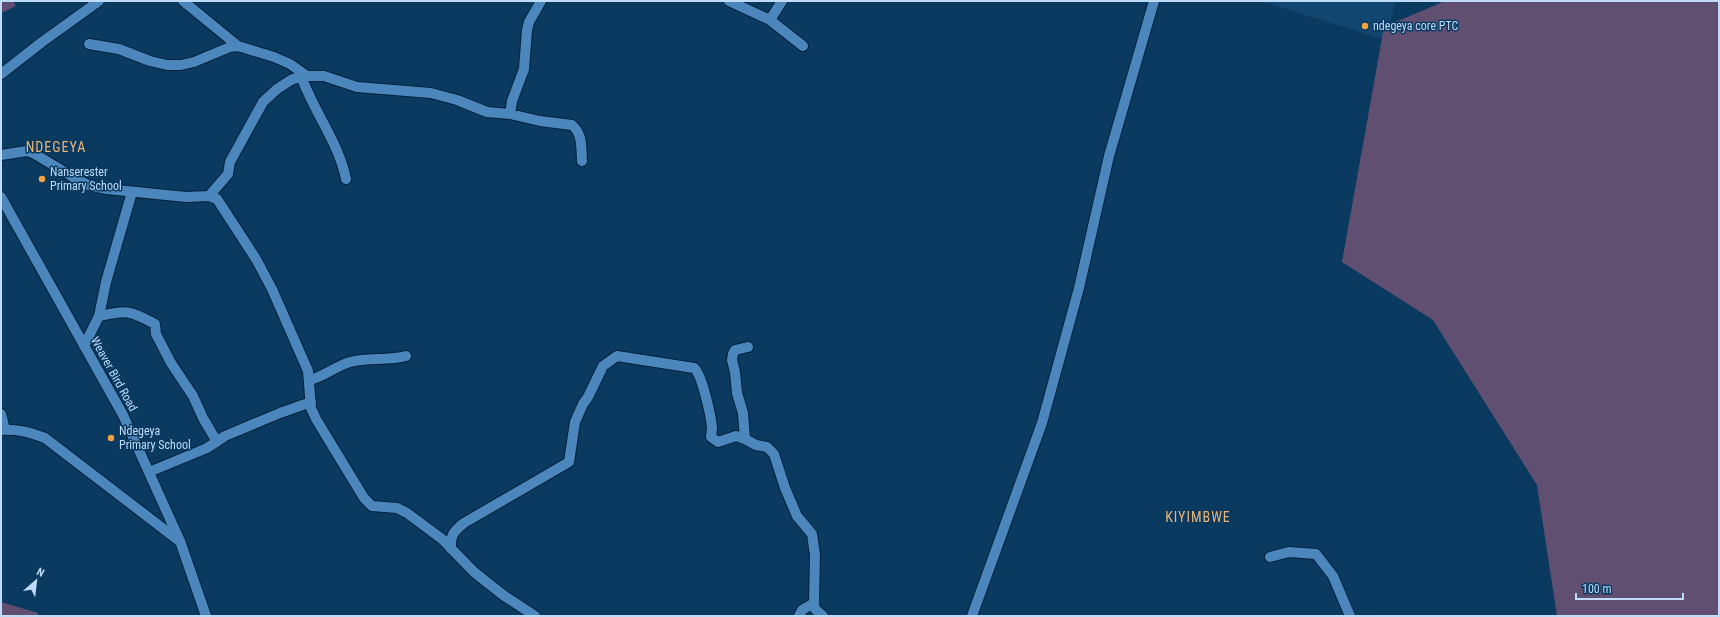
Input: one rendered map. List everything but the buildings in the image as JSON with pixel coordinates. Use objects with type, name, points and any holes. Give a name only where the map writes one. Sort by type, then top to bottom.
[{"type":"street","points":[[1,74],[99,1]]},
{"type":"street","points":[[183,1],[238,46],[274,57],[290,64],[304,76],[306,89],[340,156],[346,179]]},
{"type":"street","points":[[510,114],[512,101],[524,68],[529,22],[541,1]]},
{"type":"street","points":[[729,1],[770,20],[803,46]]},
{"type":"street","points":[[770,20],[782,1]]},
{"type":"street","points":[[972,616],[1042,423],[1079,288],[1109,156],[1154,1]]},
{"type":"street","points":[[89,44],[119,49],[150,61],[167,65],[181,66],[230,47],[238,46]]},
{"type":"street","points":[[209,196],[228,174],[230,162],[263,102],[277,89],[291,80],[304,76],[324,76],[356,87],[431,93],[457,100],[487,112],[510,114],[540,121],[572,125],[579,133],[582,161]]},
{"type":"street","points":[[1,155],[27,151],[88,185],[107,189],[186,197],[209,196],[217,200],[256,259],[272,289],[308,371],[310,380],[311,408],[316,419],[366,502],[372,506],[397,508],[407,513],[442,539],[474,572],[503,595],[535,616]]},
{"type":"street","points":[[84,346],[99,316],[106,282],[132,192]]},
{"type":"street","name":"Weaver Bird Road","points":[[1,197],[123,415],[180,541],[206,616]]},
{"type":"street","points":[[99,316],[122,311],[135,314],[155,324],[156,334],[168,357],[193,396],[202,418],[217,442]]},
{"type":"street","points":[[745,439],[743,413],[737,393],[732,360],[735,350],[745,346],[748,347]]},
{"type":"street","points":[[310,380],[349,362],[387,360],[406,356]]},
{"type":"street","points":[[452,549],[450,541],[453,532],[464,523],[569,462],[575,422],[603,366],[617,356],[694,368],[698,370],[701,379],[712,427],[711,438],[718,442],[736,436],[771,450],[776,459],[785,488],[797,516],[812,534],[815,555],[814,603],[815,609],[823,616]]},
{"type":"street","points":[[149,472],[207,448],[225,436],[311,402]]},
{"type":"street","points":[[1,414],[3,430],[28,431],[45,438],[180,541]]},
{"type":"street","points":[[1270,556],[1289,552],[1316,554],[1333,576],[1350,616]]},
{"type":"street","points":[[799,616],[802,610],[814,603]]},
{"type":"shaded area","points":[[1,1],[13,1],[16,6],[1,13]]},
{"type":"shaded area","name":"ndegeya core PTC","points":[[1260,1],[1396,1],[1386,40]]},
{"type":"shaded area","points":[[1445,1],[1719,1],[1719,616],[1557,616],[1537,485],[1433,320],[1342,262],[1384,27]]},
{"type":"shaded area","points":[[1,602],[38,613],[38,616],[1,616]]},
{"type":"place","name":"ndegeya core PTC","points":[[1365,26]]},
{"type":"place","name":"Nanserester Primary School","points":[[42,179]]},
{"type":"place","name":"Ndegeya Primary School","points":[[111,438]]},
{"type":"district","name":"NDEGEYA","points":[[56,147]]},
{"type":"district","name":"KIYIMBWE","points":[[1198,517]]}]
